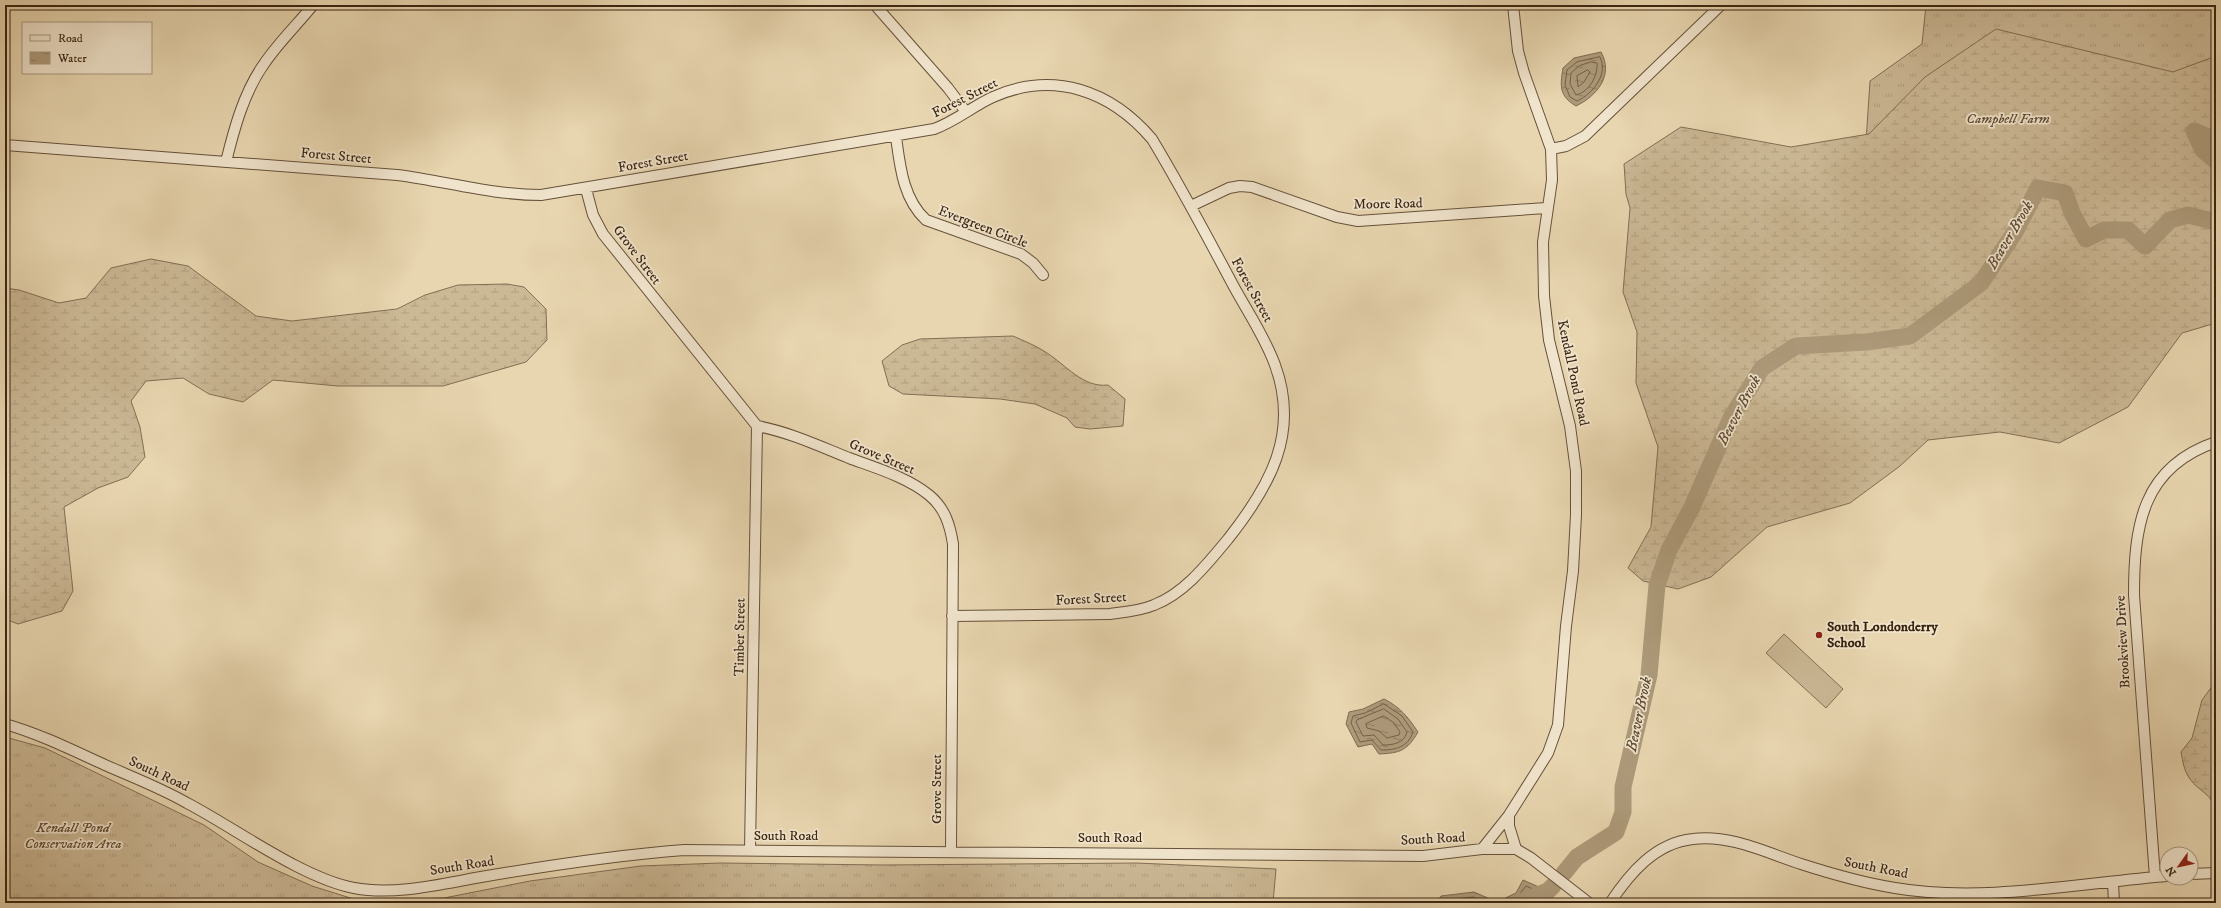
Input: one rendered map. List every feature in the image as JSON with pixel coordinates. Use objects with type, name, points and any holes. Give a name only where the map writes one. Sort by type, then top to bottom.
[{"type":"street","points":[[226,162],[243,105],[252,84],[277,47],[313,5]]},
{"type":"street","points":[[875,5],[948,88],[966,112]]},
{"type":"street","name":"Kendall Pond Road","points":[[1482,849],[1509,815],[1548,753],[1558,725],[1566,626],[1573,571],[1576,470],[1570,426],[1549,340],[1544,296],[1543,242],[1546,208],[1552,180],[1551,149],[1524,72],[1518,45],[1513,5]]},
{"type":"street","points":[[1551,149],[1566,146],[1585,136],[1597,126],[1721,5]]},
{"type":"street","name":"Forest Street","points":[[5,144],[396,175],[496,193],[542,195],[896,137],[934,129],[955,120],[966,112],[994,97],[1014,89],[1036,85],[1066,87],[1101,97],[1120,108],[1138,122],[1152,139],[1191,206],[1266,344],[1282,385],[1285,407],[1284,429],[1279,451],[1262,492],[1235,529],[1207,563],[1174,594],[1155,605],[1133,611],[1110,614],[952,616]]},
{"type":"street","name":"Evergreen Circle","points":[[896,137],[904,181],[911,202],[926,220],[946,229],[1021,254],[1033,263],[1043,275]]},
{"type":"street","name":"Moore Road","points":[[1191,206],[1229,188],[1240,186],[1263,189],[1336,217],[1358,221],[1546,208]]},
{"type":"street","name":"Grove Street","points":[[586,188],[593,215],[603,234],[757,426],[783,432],[888,473],[929,495],[944,512],[951,533],[951,851]]},
{"type":"street","name":"Timber Street","points":[[750,850],[757,426]]},
{"type":"street","name":"Brookview Drive","points":[[2155,877],[2135,610],[2134,562],[2138,529],[2149,497],[2168,470],[2185,456],[2216,442]]},
{"type":"street","name":"South Road","points":[[5,724],[43,737],[186,802],[292,862],[332,882],[354,888],[376,890],[432,885],[649,853],[750,850],[1423,856],[1482,849],[1516,849]]},
{"type":"street","points":[[1509,815],[1510,831],[1516,849],[1531,858],[1588,903]]},
{"type":"street","name":"South Road","points":[[1610,903],[1630,876],[1653,854],[1679,842],[1707,838],[1726,840],[1831,873],[1896,888],[1952,894],[2029,890],[2159,877]]},
{"type":"street","points":[[2199,874],[2216,873]]},
{"type":"street","points":[[2113,882],[2114,903]]},
{"type":"green space","name":"Campbell Farm","points":[[1926,5],[2216,5],[2216,195],[1852,354],[1870,81],[1922,44]]},
{"type":"green space","points":[[1996,29],[2173,72],[2216,56],[2216,323],[2182,333],[2128,407],[2059,443],[2000,432],[1928,440],[1900,466],[1850,503],[1767,527],[1711,577],[1678,589],[1643,581],[1628,568],[1651,527],[1658,447],[1636,383],[1637,332],[1623,292],[1630,208],[1626,194],[1624,164],[1681,127],[1791,147],[1869,134],[1925,77]]},
{"type":"green space","points":[[151,259],[188,266],[256,316],[292,321],[397,309],[425,295],[458,285],[507,284],[524,287],[546,309],[547,340],[526,362],[443,386],[338,386],[273,380],[243,402],[209,394],[183,378],[146,381],[131,401],[140,427],[145,457],[128,477],[98,488],[64,507],[73,591],[62,611],[18,624],[5,619],[5,288],[19,290],[59,303],[86,298],[111,268]]},
{"type":"green space","points":[[1013,336],[1043,350],[1075,375],[1091,383],[1108,385],[1125,399],[1123,426],[1090,429],[1075,427],[1067,418],[1035,404],[1000,399],[903,394],[889,386],[882,361],[902,345],[920,339]]},
{"type":"green space","points":[[1784,634],[1843,689],[1826,708],[1766,653]]},
{"type":"green space","points":[[2216,681],[2216,811],[2212,800],[2186,773],[2181,752],[2192,738],[2202,700]]},
{"type":"green space","name":"Kendall Pond Conservation Area","points":[[5,737],[45,748],[204,825],[258,862],[312,886],[360,901],[444,898],[530,881],[641,866],[720,863],[883,865],[1136,863],[1276,869],[1273,903],[5,903]]},
{"type":"water","points":[[1601,52],[1605,61],[1606,69],[1601,84],[1591,97],[1576,106],[1566,98],[1562,90],[1561,80],[1563,68],[1574,58]]},
{"type":"water","points":[[1384,699],[1395,705],[1418,732],[1410,743],[1402,750],[1398,752],[1379,754],[1372,744],[1358,747],[1346,724],[1349,712],[1363,709]]},
{"type":"water","points":[[1523,880],[1548,891],[1552,902],[1436,903],[1441,896],[1474,892],[1497,902],[1516,893]]},
{"type":"waterway","name":"Beaver Brook","points":[[2216,140],[2194,131],[2203,150],[2216,161]]},
{"type":"waterway","name":"Beaver Brook","points":[[1564,873],[1577,857],[1616,832],[1623,812],[1623,787],[1649,675],[1657,585],[1669,550],[1692,507],[1732,416],[1762,368],[1796,346],[1866,342],[1910,336],[1981,283],[2015,232],[2038,188],[2065,193],[2072,213],[2086,239],[2104,230],[2128,230],[2145,246],[2170,220],[2188,215],[2216,222]]},
{"type":"waterway","name":"Beaver Brook","points":[[1518,903],[1548,891],[1553,886]]},
{"type":"place","name":"South Londonderry School","points":[[1819,635]]}]
